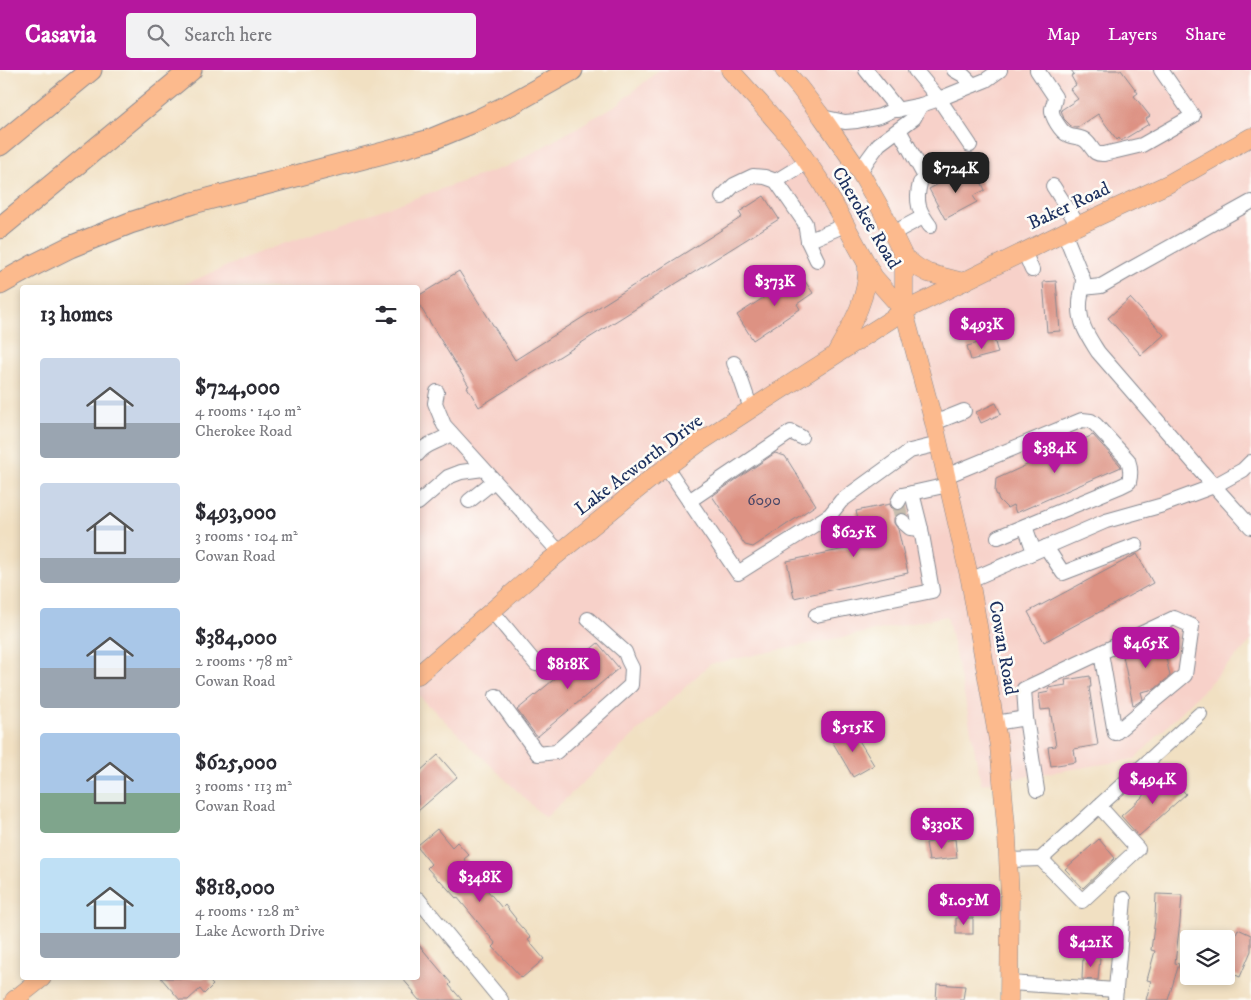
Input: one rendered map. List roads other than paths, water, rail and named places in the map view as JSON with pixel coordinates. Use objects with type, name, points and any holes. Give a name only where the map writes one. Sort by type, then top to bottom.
[{"type":"highway","points":[[0,145],[91,70]]},
{"type":"highway","points":[[0,228],[190,70]]},
{"type":"highway","points":[[0,284],[36,264],[130,222],[193,203],[430,140],[484,117],[572,70]]},
{"type":"main road","name":"Cherokee Road","points":[[730,70],[779,124],[808,162],[874,277],[904,311]]},
{"type":"main road","name":"Cherokee Road","points":[[784,70],[822,117],[860,172],[893,233],[904,257],[904,311]]},
{"type":"main road","name":"Baker Road","points":[[904,311],[1071,228],[1168,184],[1251,137]]},
{"type":"main road","points":[[904,257],[928,274],[963,282]]},
{"type":"main road","points":[[835,355],[858,312],[866,286],[867,265]]},
{"type":"main road","name":"Lake Acworth Drive","points":[[420,673],[560,553],[666,467],[904,311]]},
{"type":"main road","name":"Cowan Road","points":[[904,311],[934,423],[970,580],[999,746],[1010,898],[1009,991]]},
{"type":"main road","points":[[14,1000],[39,980]]},
{"type":"street","points":[[866,70],[898,110]]},
{"type":"street","points":[[915,70],[939,99],[970,145]]},
{"type":"street","points":[[822,117],[845,122],[880,116],[891,111],[939,99],[964,75],[986,80],[1000,70]]},
{"type":"street","points":[[1037,70],[1055,97],[1052,109],[1057,123],[1067,135],[1085,140],[1094,152],[1104,154],[1142,145],[1193,116],[1161,70]]},
{"type":"street","points":[[860,172],[879,144],[914,118],[921,105]]},
{"type":"street","points":[[893,233],[927,222],[918,206],[918,192],[922,179],[899,130]]},
{"type":"street","points":[[776,181],[808,162]]},
{"type":"street","points":[[722,197],[734,185],[753,176],[765,177],[776,181],[805,223],[808,241],[817,260]]},
{"type":"street","points":[[1053,186],[1071,228],[1083,280],[1080,319],[1087,334],[1098,352],[1251,526]]},
{"type":"street","points":[[1083,288],[1101,286],[1251,202]]},
{"type":"street","points":[[808,241],[845,225]]},
{"type":"street","points":[[1024,251],[1032,270]]},
{"type":"street","points":[[734,363],[752,409]]},
{"type":"street","points":[[437,392],[435,403],[444,425],[560,553]]},
{"type":"street","points":[[934,423],[964,411]]},
{"type":"street","points":[[898,502],[902,495],[947,481],[1082,420],[1090,421],[1102,431],[1128,460],[1131,475],[1129,482],[998,537]]},
{"type":"street","points":[[689,501],[791,432],[801,437]]},
{"type":"street","points":[[420,451],[446,438],[451,433]]},
{"type":"street","points":[[666,467],[738,573],[830,515],[841,500],[910,451],[938,444]]},
{"type":"street","points":[[970,580],[1106,521],[1163,505],[1214,486],[1243,470],[1251,462]]},
{"type":"street","points":[[420,501],[448,477],[461,472],[483,469]]},
{"type":"street","points":[[469,501],[494,481]]},
{"type":"street","points":[[816,615],[932,591],[912,492]]},
{"type":"street","points":[[902,521],[910,528],[921,529]]},
{"type":"street","points":[[1025,526],[1040,550],[1063,573],[1136,545]]},
{"type":"street","points":[[492,611],[536,664]]},
{"type":"street","points":[[1037,790],[1026,718],[1024,689],[1100,652],[1174,618],[1192,626],[1185,675],[1115,733],[1100,652]]},
{"type":"street","points":[[496,696],[538,754],[556,752],[631,684],[632,668],[624,652],[590,621]]},
{"type":"street","points":[[1008,860],[1042,859],[1200,714]]},
{"type":"street","points":[[995,723],[1026,718]]},
{"type":"street","points":[[1042,859],[1082,901],[1138,849],[1100,806]]},
{"type":"street","points":[[1009,991],[1116,995],[1124,899]]},
{"type":"street","points":[[420,901],[502,1000]]},
{"type":"tunnel","points":[[898,502],[902,521]]}]
